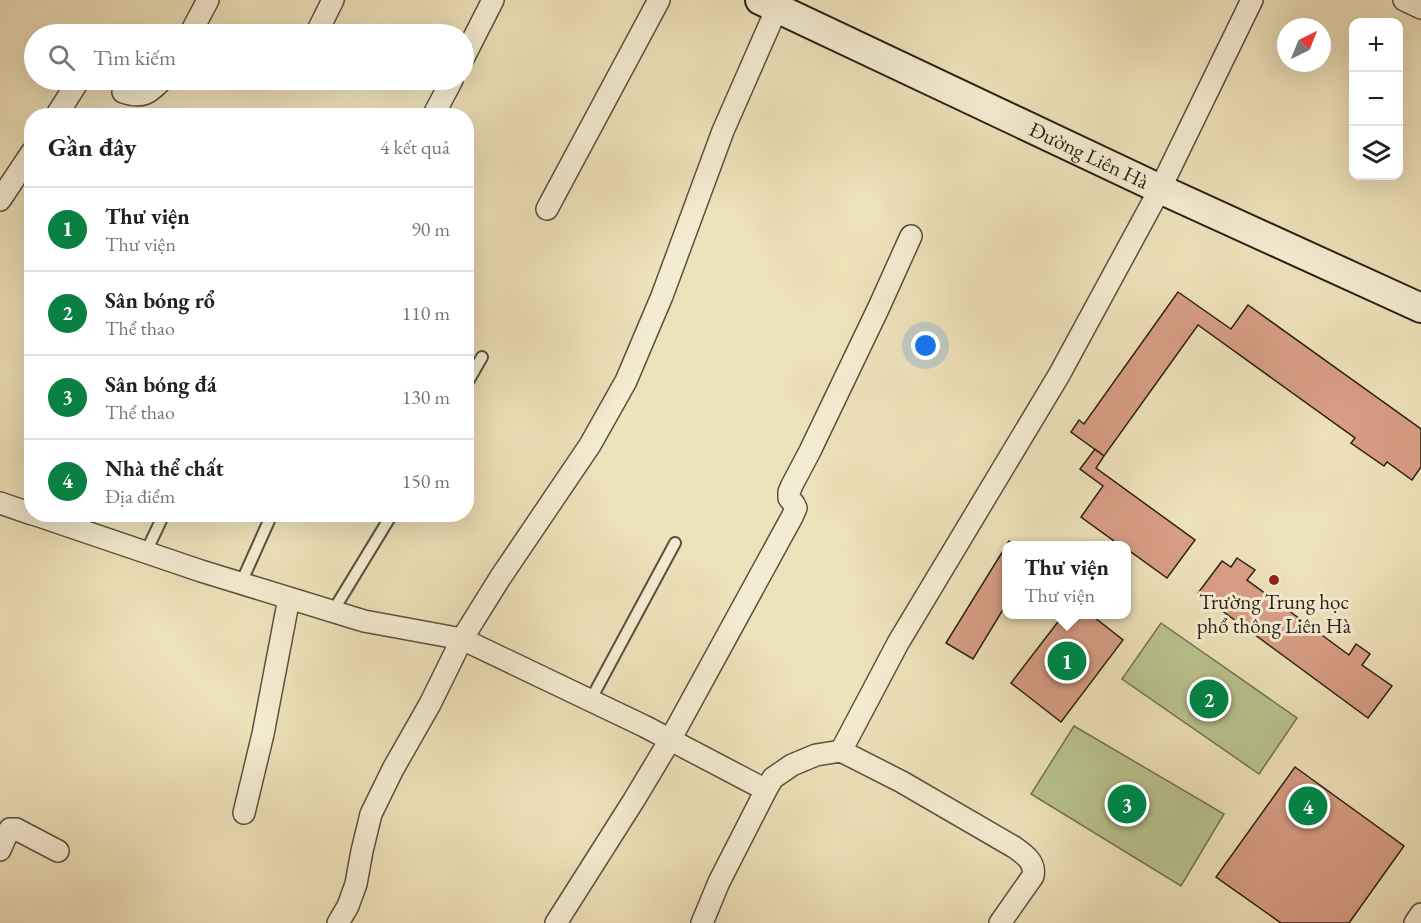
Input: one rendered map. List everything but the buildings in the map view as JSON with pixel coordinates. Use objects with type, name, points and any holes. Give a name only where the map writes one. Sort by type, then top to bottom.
[{"type":"main road","name":"Đường Liên Hà","points":[[783,6],[1160,189],[1421,308]]},
{"type":"street","points":[[195,24],[208,0]]},
{"type":"street","points":[[321,24],[333,0]]},
{"type":"street","points":[[474,37],[493,0]]},
{"type":"street","points":[[547,209],[659,0]]},
{"type":"street","points":[[840,751],[898,644],[1059,375],[1160,189],[1252,0]]},
{"type":"street","points":[[1404,0],[1421,8]]},
{"type":"street","points":[[338,923],[348,906],[356,884],[371,814],[462,639],[500,578],[590,445],[627,381],[662,296],[723,131],[783,6]]},
{"type":"street","points":[[61,108],[73,90]]},
{"type":"street","points":[[123,92],[134,96],[151,90]]},
{"type":"street","points":[[438,108],[447,90]]},
{"type":"street","points":[[0,200],[24,164]]},
{"type":"street","points":[[556,923],[670,740],[792,517],[796,508],[789,498],[789,492],[911,236]]},
{"type":"street","points":[[0,503],[24,511]]},
{"type":"street","points":[[68,522],[146,552],[364,621],[462,639],[590,700],[765,790]]},
{"type":"street","points":[[244,813],[289,598]]},
{"type":"street","points":[[702,923],[718,882],[773,778],[792,765],[816,755],[840,751],[902,782],[1014,847],[1029,860],[1033,866],[1033,876],[1000,923]]},
{"type":"street","points":[[0,850],[10,829],[16,829],[58,851]]},
{"type":"street","points":[[1415,923],[1421,914]]},
{"type":"lane","points":[[474,371],[482,357]]},
{"type":"lane","points":[[146,552],[160,522]]},
{"type":"lane","points":[[241,583],[268,522]]},
{"type":"lane","points":[[333,611],[387,522]]},
{"type":"lane","points":[[590,700],[675,543]]},
{"type":"green space","points":[[1161,623],[1297,718],[1259,774],[1122,679]]},
{"type":"green space","points":[[1074,726],[1224,814],[1181,886],[1031,794]]},
{"type":"place","name":"Trường Trung học phổ thông Liên Hà","points":[[1274,580]]},
{"type":"place","name":"Thư viện","points":[[1067,661]]},
{"type":"place","name":"Sân bóng rổ","points":[[1209,699]]},
{"type":"place","name":"Sân bóng đá","points":[[1127,804]]},
{"type":"place","name":"Nhà thể chất","points":[[1308,806]]}]
